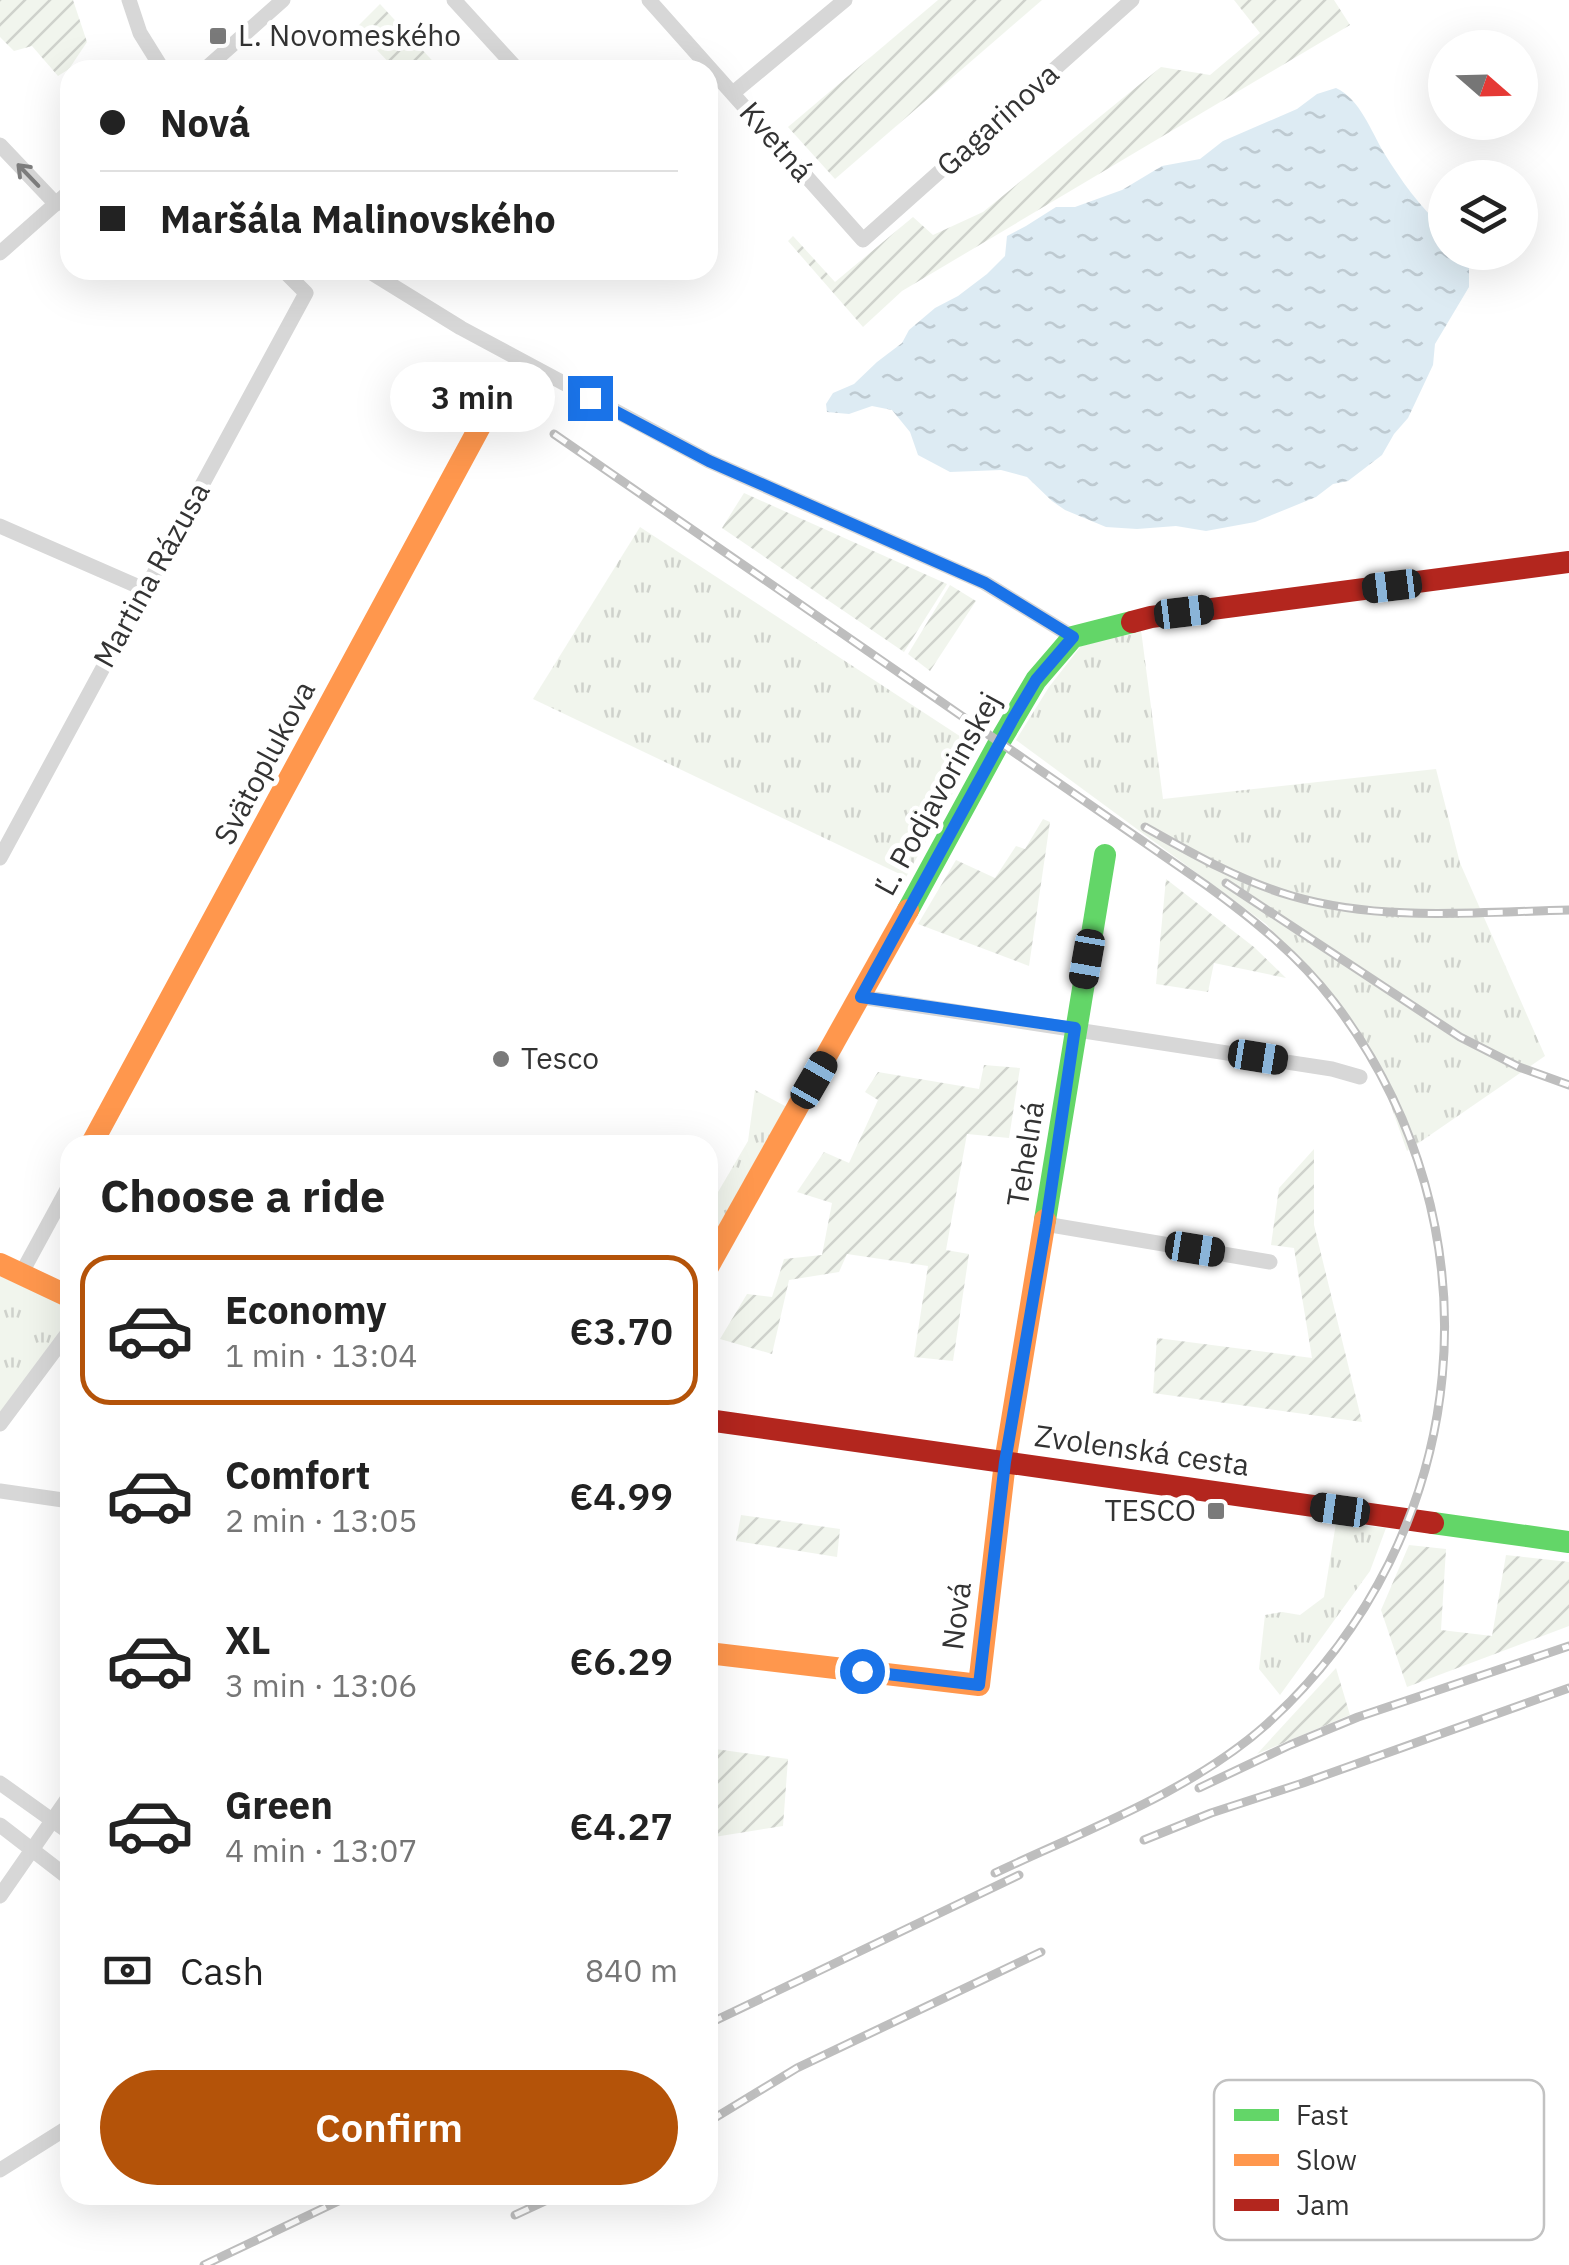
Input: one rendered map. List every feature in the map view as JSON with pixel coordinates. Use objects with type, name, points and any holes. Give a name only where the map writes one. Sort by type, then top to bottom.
[{"type":"street","points":[[129,0],[140,33],[157,60]]},
{"type":"street","points":[[215,60],[283,0]]},
{"type":"street","points":[[454,0],[509,60]]},
{"type":"street","name":"Kvetná","points":[[649,0],[703,60]]},
{"type":"street","points":[[733,93],[845,0]]},
{"type":"street","name":"Gagarinova","points":[[863,240],[1130,1]]},
{"type":"street","name":"Kvetná","points":[[718,76],[863,240]]},
{"type":"street","points":[[0,145],[56,204]]},
{"type":"street","points":[[0,254],[60,201]]},
{"type":"street","name":"Martina Rázusa","points":[[0,858],[306,294],[293,280]]},
{"type":"street","points":[[383,280],[460,328],[709,461],[985,583],[1073,637],[1151,617],[1569,562]]},
{"type":"street","name":"Svätoplukova","points":[[96,1135],[490,408],[439,380]]},
{"type":"street","points":[[0,526],[144,589]]},
{"type":"street","name":"Ľ. Podjavorinskej","points":[[718,1250],[1028,692],[1073,637]]},
{"type":"street","name":"Tehelná","points":[[1005,1462],[1104,855]]},
{"type":"street","points":[[861,997],[1332,1069],[1360,1077]]},
{"type":"street","points":[[60,1198],[10,1269],[60,1293]]},
{"type":"street","points":[[1046,1224],[1270,1262]]},
{"type":"street","points":[[0,1424],[60,1343]]},
{"type":"street","name":"Zvolenská cesta","points":[[718,1421],[1569,1542]]},
{"type":"street","name":"Nová","points":[[718,1654],[979,1685],[1005,1462]]},
{"type":"street","points":[[0,1491],[60,1500]]},
{"type":"street","points":[[0,1783],[60,1825]]},
{"type":"street","points":[[0,1896],[60,1809]]},
{"type":"street","points":[[0,1825],[60,1871]]},
{"type":"street","points":[[0,2170],[60,2132]]},
{"type":"green space","points":[[0,0],[73,0],[87,42],[75,60],[60,60],[58,76],[32,46],[14,51],[0,37]]},
{"type":"green space","points":[[938,0],[1042,0],[835,179],[788,127]]},
{"type":"green space","points":[[1234,0],[1334,0],[1350,25],[902,291],[863,327],[788,241],[793,236],[835,282],[913,217],[933,235],[983,212],[1161,67],[1210,75],[1260,33]]},
{"type":"green space","points":[[380,4],[432,60],[386,60],[356,28]]},
{"type":"green space","points":[[744,493],[947,584],[904,652],[722,528]]},
{"type":"green space","points":[[640,527],[978,748],[906,877],[533,699]]},
{"type":"green space","points":[[950,585],[976,601],[930,671],[908,654]]},
{"type":"green space","points":[[1141,630],[1163,799],[1436,769],[1460,863],[1545,1056],[1407,1151],[1389,1100],[1364,1048],[1324,987],[1266,924],[1016,740],[1049,687],[1081,646]]},
{"type":"green space","points":[[1043,819],[1050,822],[1029,966],[918,924],[956,860],[995,878],[1016,846],[1025,849]]},
{"type":"green space","points":[[1166,879],[1254,947],[1286,978],[1214,963],[1208,992],[1156,984]]},
{"type":"green space","points":[[984,1065],[1020,1068],[1009,1138],[967,1134],[946,1250],[969,1254],[953,1361],[914,1357],[928,1266],[847,1254],[839,1272],[789,1280],[772,1354],[720,1339],[747,1294],[772,1297],[784,1259],[822,1255],[832,1203],[797,1192],[824,1152],[849,1163],[878,1100],[865,1092],[878,1072],[979,1089]]},
{"type":"green space","points":[[755,1090],[787,1107],[718,1230],[718,1192],[748,1141]]},
{"type":"green space","points":[[1314,1149],[1314,1225],[1362,1422],[1153,1393],[1157,1338],[1312,1358],[1294,1248],[1271,1245],[1279,1188]]},
{"type":"green space","points":[[0,1276],[60,1303],[60,1344],[0,1421]]},
{"type":"green space","points":[[741,1515],[840,1529],[837,1557],[736,1541]]},
{"type":"green space","points":[[1336,1523],[1386,1528],[1370,1571],[1280,1695],[1259,1669],[1265,1615],[1300,1615],[1324,1597]]},
{"type":"green space","points":[[1409,1545],[1446,1549],[1441,1630],[1492,1636],[1506,1555],[1569,1562],[1569,1626],[1407,1687],[1381,1610]]},
{"type":"green space","points":[[1336,1668],[1350,1715],[1257,1754]]},
{"type":"green space","points":[[718,1749],[788,1759],[783,1826],[718,1836]]},
{"type":"water","points":[[1336,88],[1358,108],[1404,183],[1428,213],[1428,270],[1469,270],[1469,287],[1435,344],[1433,365],[1408,418],[1382,455],[1348,481],[1333,484],[1316,497],[1255,522],[1206,531],[1176,526],[1106,527],[1065,510],[1027,477],[1001,470],[950,472],[918,455],[910,432],[892,410],[872,406],[849,414],[827,412],[826,404],[833,393],[854,384],[935,308],[987,274],[1005,256],[1007,236],[1056,207],[1075,207],[1122,190],[1162,166],[1200,159],[1223,141],[1297,109],[1317,94]]},
{"type":"railway","points":[[554,434],[1206,885],[1274,939],[1334,1002],[1388,1090],[1425,1183],[1442,1279],[1442,1376],[1424,1472],[1389,1563],[1337,1648],[1267,1724],[1206,1770],[995,1873]]},
{"type":"railway","points":[[1145,827],[1254,883],[1326,904],[1430,914],[1569,910]]},
{"type":"railway","points":[[1226,883],[1460,1037],[1519,1067],[1569,1085]]},
{"type":"railway","points":[[1199,1788],[1358,1717],[1569,1646]]},
{"type":"railway","points":[[1144,1840],[1569,1688]]},
{"type":"railway","points":[[718,2019],[1019,1875]]},
{"type":"railway","points":[[718,2116],[797,2068],[1041,1952]]},
{"type":"railway","points":[[204,2265],[330,2205]]},
{"type":"railway","points":[[515,2215],[536,2205]]},
{"type":"traffic: fast","points":[[908,910],[1036,680],[1073,637],[1132,622]]},
{"type":"traffic: fast","points":[[1045,1220],[1105,855]]},
{"type":"traffic: fast","points":[[1433,1523],[1569,1542]]},
{"type":"traffic: slow","points":[[96,1135],[490,408],[439,380]]},
{"type":"traffic: slow","points":[[718,1249],[908,910]]},
{"type":"traffic: slow","points":[[718,1654],[979,1685],[1005,1462],[1045,1220]]},
{"type":"traffic: slow","points":[[0,1264],[60,1292]]},
{"type":"traffic: jam","points":[[1132,622],[1569,562]]},
{"type":"traffic: jam","points":[[718,1421],[1433,1523]]},
{"type":"place","name":"L. Novomeského","points":[[218,36]]},
{"type":"place","name":"Tesco","points":[[501,1059]]},
{"type":"place","name":"TESCO","points":[[1216,1511]]},
{"type":"route","points":[[590,398],[709,461],[985,583],[1073,637],[1036,680],[1014,717],[861,997],[1075,1028],[1005,1462],[979,1685],[862,1671]]}]
